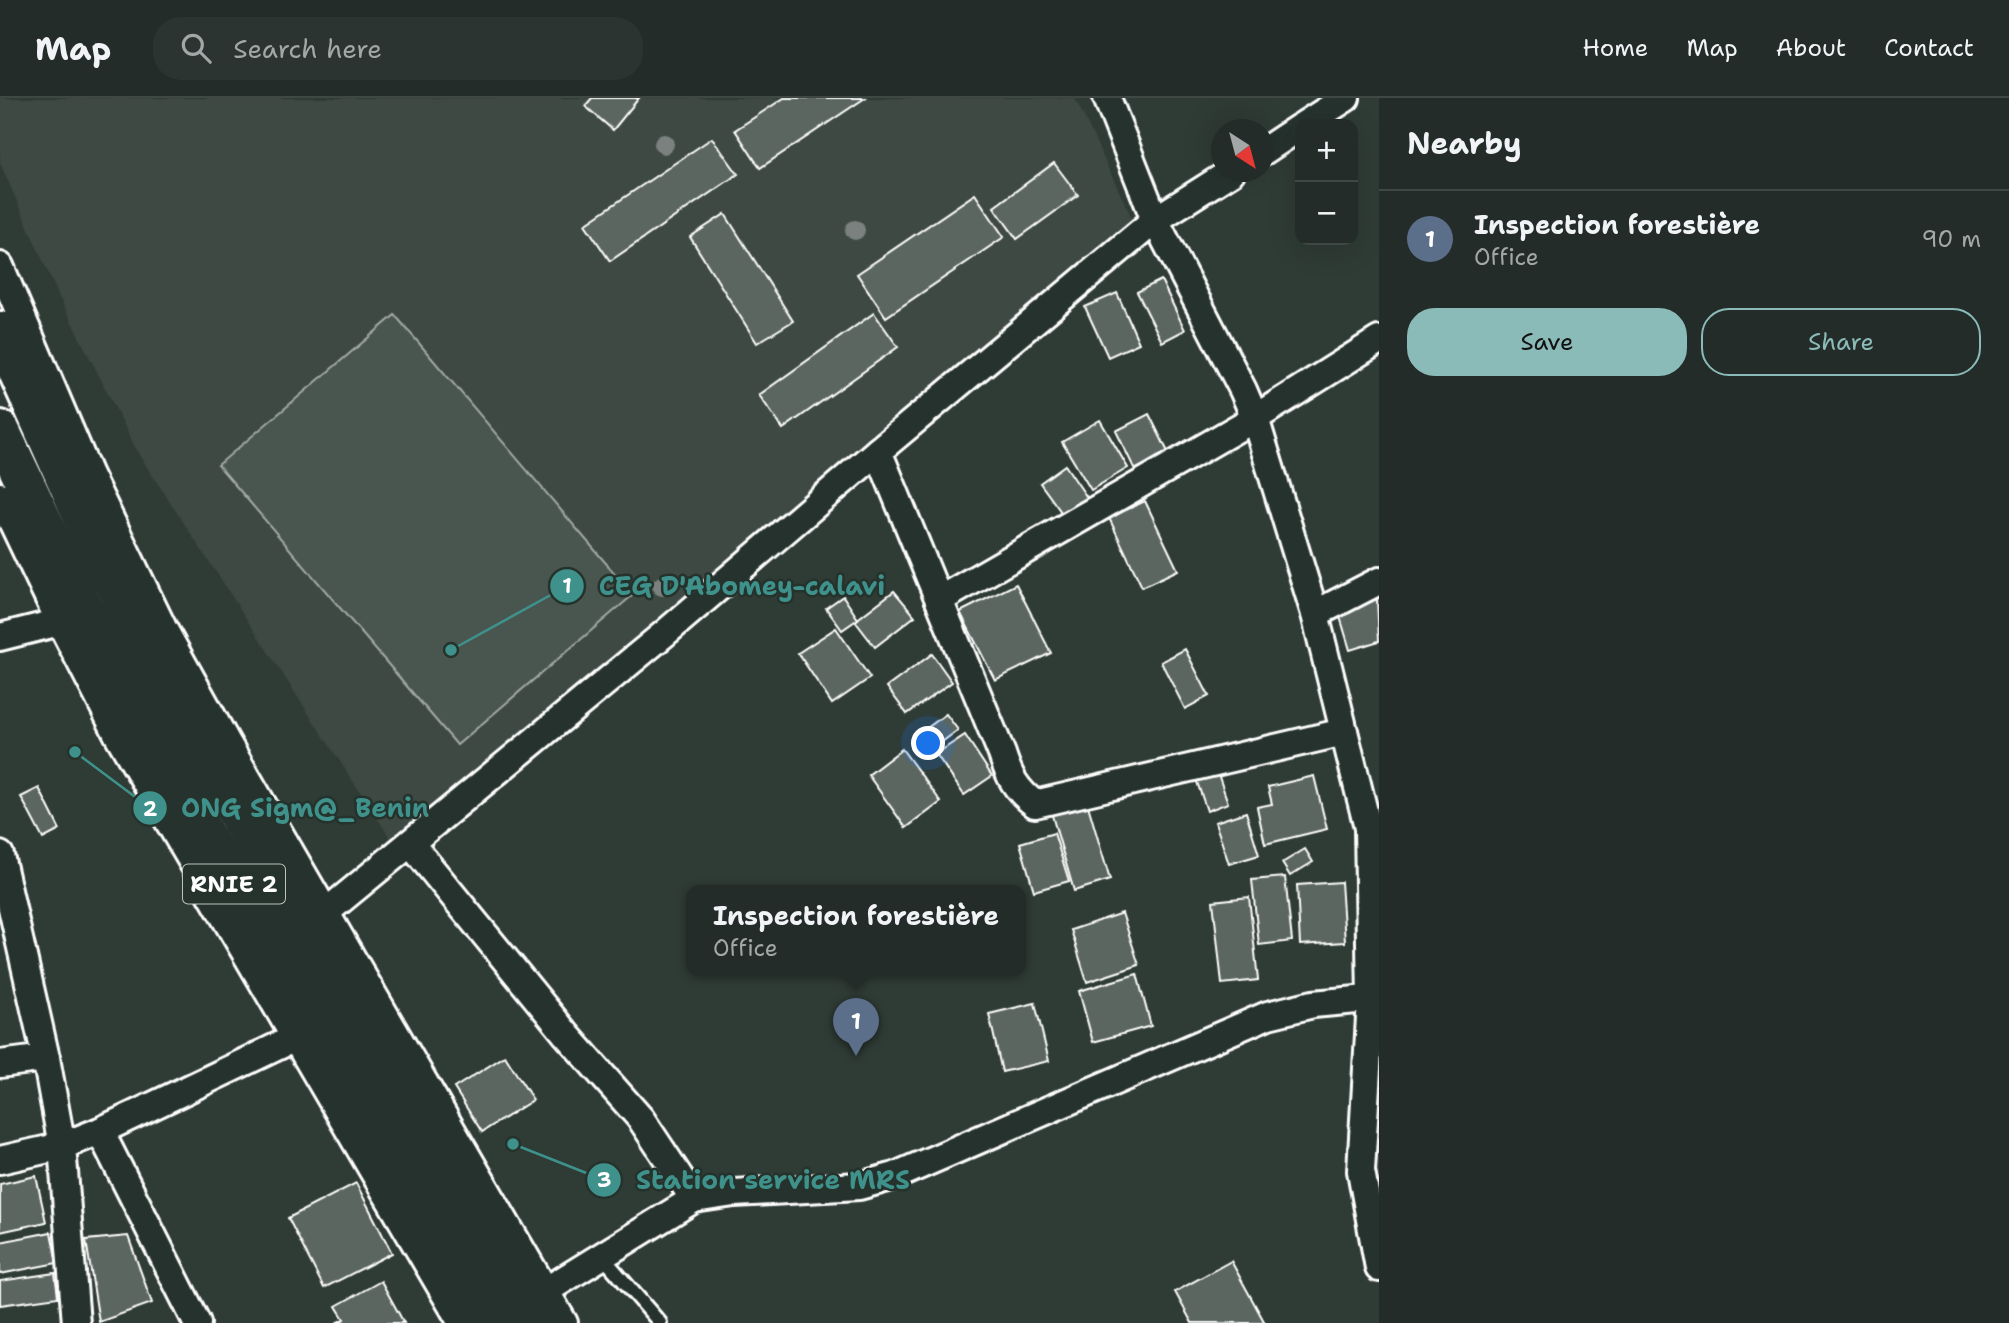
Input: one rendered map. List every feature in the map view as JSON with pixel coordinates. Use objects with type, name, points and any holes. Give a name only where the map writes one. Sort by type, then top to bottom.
[{"type":"highway","name":"RNIE 2","points":[[0,331],[102,560],[207,761],[275,883],[540,1307]]},
{"type":"highway","name":"RNIE 2","points":[[0,430],[81,601],[204,833],[494,1323]]},
{"type":"street","points":[[1107,98],[1155,220],[1255,418],[1315,614],[1344,732],[1373,824],[1375,999],[1361,1171],[1379,1268]]},
{"type":"street","points":[[1313,119],[1346,98]]},
{"type":"street","points":[[1274,144],[1295,130]]},
{"type":"street","points":[[325,913],[664,634],[1155,220],[1215,182]]},
{"type":"street","points":[[0,266],[89,475],[163,628],[325,913],[540,1307],[564,1323]]},
{"type":"street","points":[[939,600],[1255,418],[1379,340]]},
{"type":"street","points":[[878,451],[1010,778],[1021,794],[1035,804],[1344,732]]},
{"type":"street","points":[[0,496],[118,735],[462,1323]]},
{"type":"street","points":[[1315,614],[1379,581]]},
{"type":"street","points":[[0,637],[60,622]]},
{"type":"street","points":[[411,844],[566,1034],[641,1119],[694,1199]]},
{"type":"street","points":[[0,855],[8,924],[46,1058],[62,1146],[76,1323]]},
{"type":"street","points":[[540,1307],[603,1257],[694,1199],[734,1193],[848,1187],[895,1176],[1268,1015],[1313,1004],[1375,999]]},
{"type":"street","points":[[0,1160],[62,1146],[100,1131],[295,1038]]},
{"type":"street","points":[[0,1064],[46,1058]]},
{"type":"street","points":[[100,1131],[197,1323]]},
{"type":"lane","points":[[603,1257],[660,1323]]},
{"type":"shaded area","points":[[0,98],[1075,98],[1142,239],[394,844],[139,455],[58,295],[0,163]]},
{"type":"shaded area","points":[[395,315],[633,595],[457,745],[218,465]]},
{"type":"building","points":[[592,98],[639,98],[613,130],[585,106]]},
{"type":"building","points":[[784,98],[865,98],[760,168],[735,130]]},
{"type":"building","points":[[712,138],[738,174],[610,261],[585,224]]},
{"type":"building","points":[[1054,163],[1078,195],[1017,239],[994,207]]},
{"type":"building","points":[[975,194],[1004,237],[886,317],[857,274]]},
{"type":"building","points":[[725,214],[793,321],[757,343],[690,237]]},
{"type":"building","points":[[1161,280],[1185,330],[1162,342],[1137,292]]},
{"type":"building","points":[[1117,293],[1139,343],[1108,357],[1085,307]]},
{"type":"building","points":[[874,313],[898,347],[783,429],[759,395]]},
{"type":"building","points":[[1149,414],[1169,454],[1135,470],[1116,431]]},
{"type":"building","points":[[1100,420],[1128,468],[1091,490],[1062,442]]},
{"type":"building","points":[[1065,465],[1088,499],[1064,516],[1040,483]]},
{"type":"building","points":[[1145,501],[1178,570],[1142,587],[1109,518]]},
{"type":"building","points":[[1016,584],[1051,653],[995,680],[960,612]]},
{"type":"building","points":[[894,591],[915,616],[875,647],[855,621]]},
{"type":"building","points":[[843,596],[858,619],[842,630],[826,608]]},
{"type":"building","points":[[1377,599],[1379,641],[1350,650],[1338,610]]},
{"type":"building","points":[[836,628],[870,678],[832,704],[798,653]]},
{"type":"building","points":[[1185,649],[1209,696],[1185,709],[1161,662]]},
{"type":"building","points":[[932,654],[952,682],[907,714],[887,687]]},
{"type":"building","points":[[946,714],[958,730],[931,750],[919,734]]},
{"type":"building","points":[[965,735],[992,776],[964,795],[936,754]]},
{"type":"building","points":[[902,749],[941,802],[906,828],[868,775]]},
{"type":"building","points":[[1217,771],[1228,803],[1207,811],[1196,779]]},
{"type":"building","points":[[1314,776],[1327,829],[1265,844],[1257,807],[1272,804],[1268,787]]},
{"type":"building","points":[[39,788],[60,830],[43,839],[21,797]]},
{"type":"building","points":[[1087,802],[1110,880],[1074,891],[1051,812]]},
{"type":"building","points":[[1246,812],[1259,855],[1229,864],[1215,822]]},
{"type":"building","points":[[1054,833],[1069,881],[1034,891],[1020,843]]},
{"type":"building","points":[[1305,849],[1313,862],[1290,876],[1282,863]]},
{"type":"building","points":[[1285,877],[1292,941],[1259,945],[1252,880]]},
{"type":"building","points":[[1341,882],[1345,942],[1300,945],[1297,885]]},
{"type":"building","points":[[1249,897],[1258,980],[1222,984],[1213,901]]},
{"type":"building","points":[[1122,913],[1139,965],[1087,982],[1071,930]]},
{"type":"building","points":[[1137,974],[1151,1026],[1093,1042],[1079,991]]},
{"type":"building","points":[[1035,1003],[1049,1061],[1002,1072],[989,1014]]},
{"type":"building","points":[[505,1056],[533,1100],[482,1132],[454,1088]]},
{"type":"building","points":[[36,1176],[46,1222],[0,1232],[0,1184]]},
{"type":"building","points":[[356,1183],[392,1253],[324,1288],[288,1218]]},
{"type":"building","points":[[51,1232],[57,1263],[0,1274],[0,1242]]},
{"type":"building","points":[[128,1236],[152,1303],[99,1322],[86,1240]]},
{"type":"building","points":[[1231,1261],[1265,1323],[1192,1323],[1175,1292]]},
{"type":"building","points":[[55,1273],[58,1297],[0,1305],[0,1281]]},
{"type":"building","points":[[381,1281],[404,1323],[336,1323],[344,1319],[336,1306]]},
{"type":"place","name":"CEG D'Abomey-calavi","points":[[451,650]]},
{"type":"place","name":"ONG Sigm@_Benin","points":[[75,752]]},
{"type":"place","name":"Inspection forestière","points":[[856,1056]]},
{"type":"place","name":"Station service MRS","points":[[513,1144]]}]
